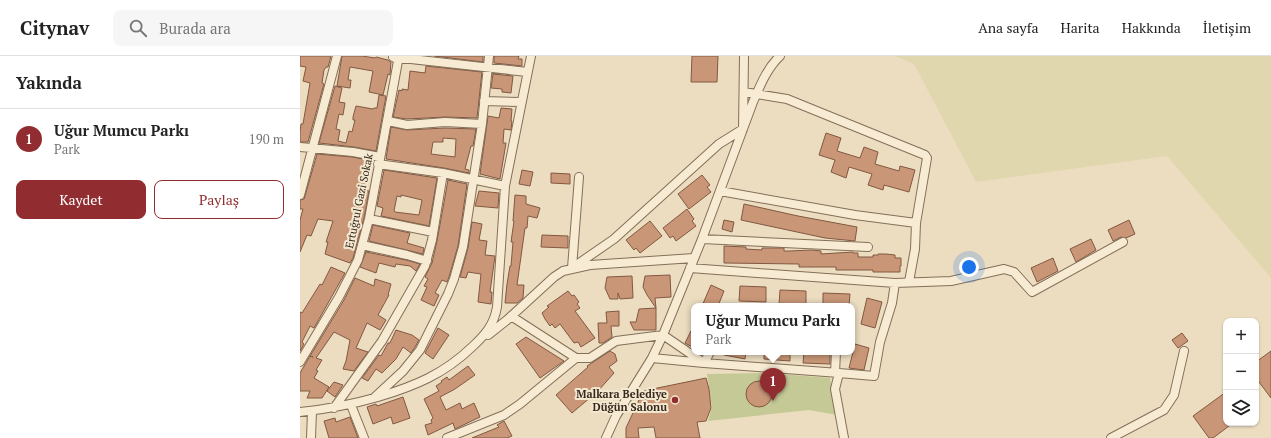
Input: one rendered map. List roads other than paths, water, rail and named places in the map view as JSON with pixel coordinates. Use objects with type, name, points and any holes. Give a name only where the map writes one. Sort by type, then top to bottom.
[{"type":"street","points":[[300,196],[337,56]]},
{"type":"street","points":[[392,56],[488,69],[527,72]]},
{"type":"street","name":"Ertuğrul Gazi Sokak","points":[[300,362],[358,260],[369,219],[398,62],[392,56]]},
{"type":"street","points":[[375,398],[403,371],[420,350],[454,279],[463,248],[482,124],[489,56]]},
{"type":"street","points":[[300,412],[351,405],[406,389],[432,377],[462,357],[487,331],[495,317],[505,186],[531,56]]},
{"type":"street","points":[[743,129],[744,56]]},
{"type":"street","points":[[606,438],[616,416],[652,358],[663,335],[702,239],[756,94],[773,63],[780,56]]},
{"type":"street","points":[[744,92],[787,99],[925,155],[927,158],[916,223],[915,249],[909,282]]},
{"type":"street","points":[[484,102],[521,102]]},
{"type":"street","points":[[388,121],[408,125],[445,122],[482,124]]},
{"type":"street","points":[[572,268],[614,239],[719,144],[743,129]]},
{"type":"street","points":[[300,147],[353,152],[379,161],[505,186]]},
{"type":"street","points":[[334,408],[382,341],[427,261],[443,173]]},
{"type":"street","points":[[572,268],[579,177]]},
{"type":"street","points":[[720,191],[855,215],[916,223]]},
{"type":"street","points":[[369,219],[433,232]]},
{"type":"street","points":[[702,239],[868,247]]},
{"type":"street","points":[[690,268],[895,283],[951,281],[1004,269],[1014,272],[1032,292],[1123,242]]},
{"type":"street","points":[[362,245],[427,261]]},
{"type":"street","points":[[473,346],[511,316],[554,277],[563,271],[590,264],[694,258]]},
{"type":"street","points":[[652,358],[874,376],[880,342],[892,304],[895,283]]},
{"type":"street","points":[[511,316],[576,358],[590,358],[616,341],[663,335],[691,354]]},
{"type":"street","points":[[1111,438],[1123,435],[1164,410],[1174,395],[1184,351]]},
{"type":"street","points":[[692,355],[704,363]]},
{"type":"street","points":[[704,363],[708,355]]},
{"type":"street","points":[[836,355],[837,373],[835,389],[844,438]]},
{"type":"street","points":[[447,438],[504,415],[520,404],[576,358]]},
{"type":"street","points":[[351,405],[364,438]]},
{"type":"street","points":[[311,438],[312,411]]},
{"type":"place","name":"Malkara Belediye Düğün Salonu","points":[[675,400]]},
{"type":"place","name":"Uğur Mumcu Parkı","points":[[773,401]]}]
